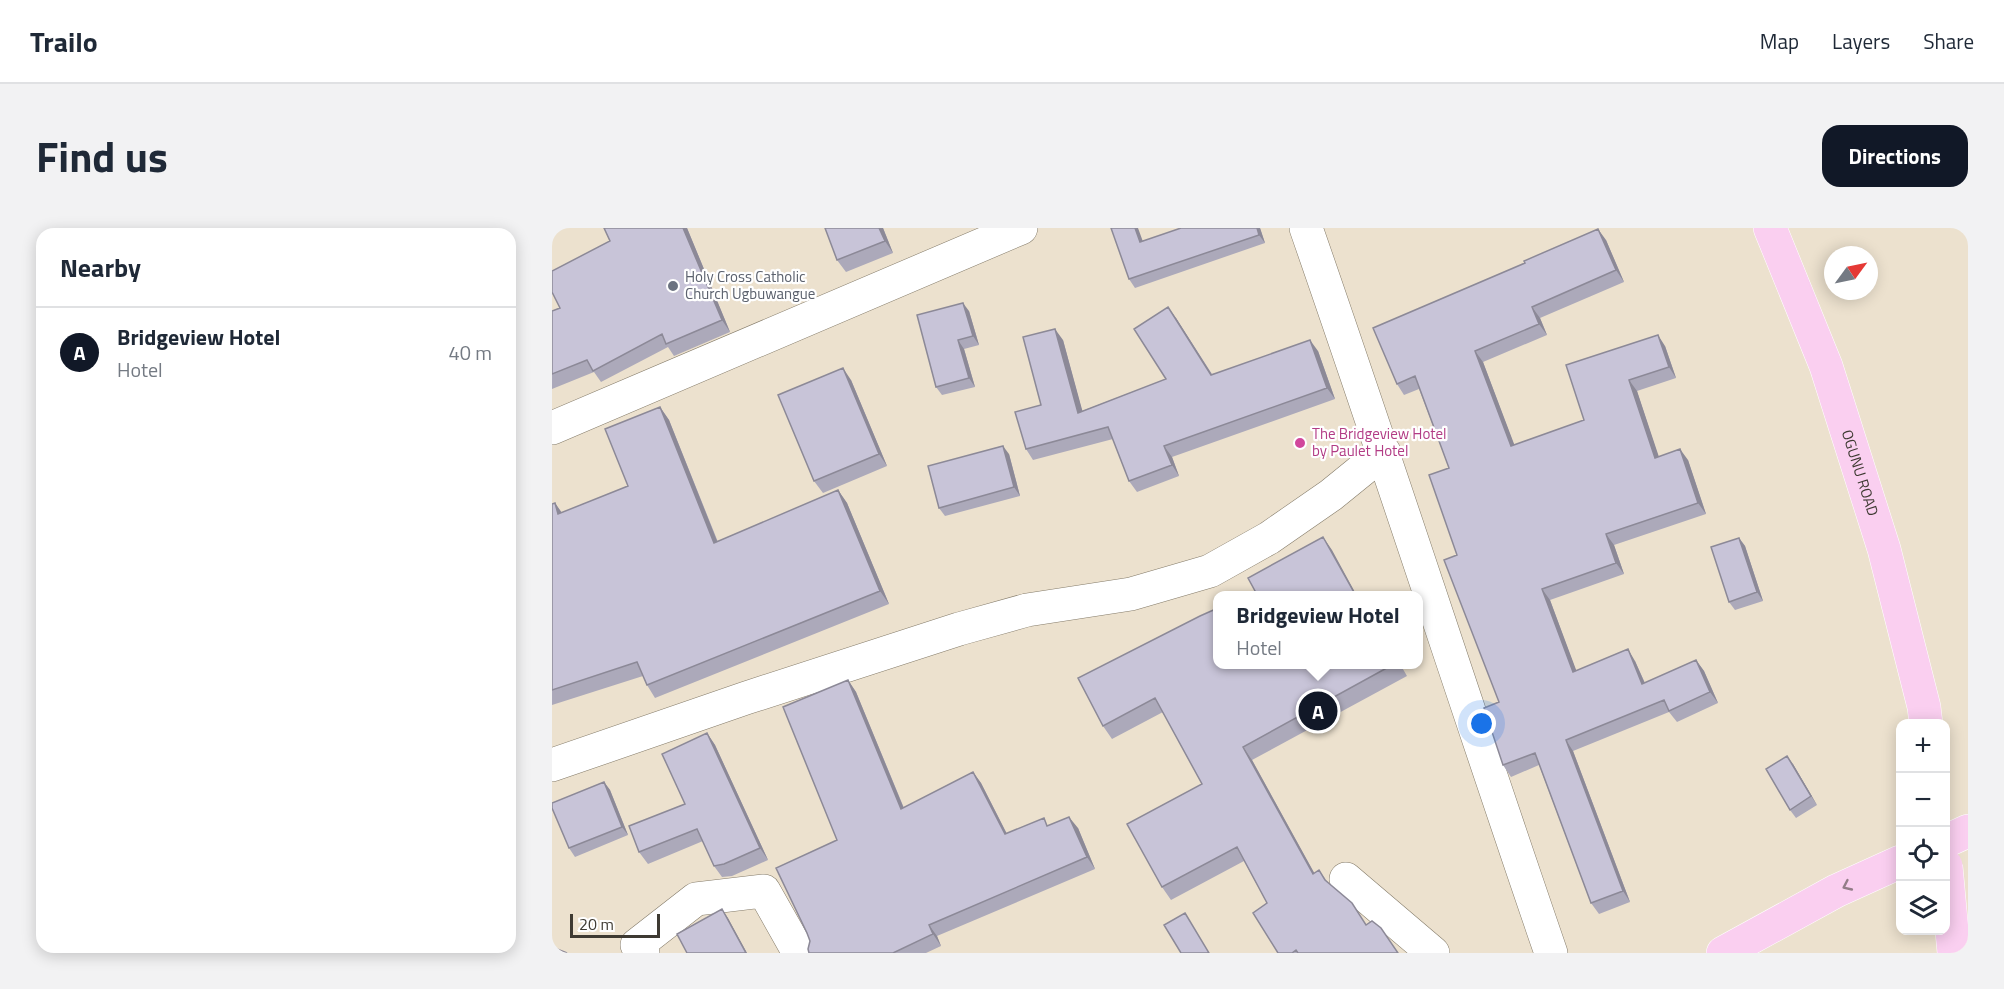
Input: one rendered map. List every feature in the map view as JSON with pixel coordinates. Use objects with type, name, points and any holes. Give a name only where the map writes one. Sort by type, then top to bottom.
[{"type":"main road","name":"OGUNU ROAD","points":[[1770,228],[1826,366],[1884,549],[1926,719]]},
{"type":"main road","points":[[1950,839],[1968,831]]},
{"type":"main road","points":[[1723,953],[1836,891],[1896,864]]},
{"type":"main road","points":[[1947,881],[1954,953]]},
{"type":"main road","points":[[1949,953],[1968,944]]},
{"type":"street","points":[[552,428],[1021,228]]},
{"type":"street","points":[[1306,228],[1384,452],[1481,750],[1551,953]]},
{"type":"street","points":[[552,765],[746,698],[959,629],[1027,610],[1131,594],[1210,571],[1269,538],[1331,495],[1384,452]]},
{"type":"street","points":[[1346,879],[1433,953]]},
{"type":"street","points":[[643,953],[637,945],[696,899],[764,891],[799,953]]},
{"type":"building","points":[[604,228],[683,228],[722,320],[666,344],[662,334],[593,371],[587,360],[552,374],[552,311],[560,308],[552,292],[552,271],[610,241]]},
{"type":"building","points":[[825,228],[879,228],[885,241],[837,260]]},
{"type":"building","points":[[1111,228],[1135,228],[1140,242],[1181,228],[1257,228],[1259,235],[1129,279]]},
{"type":"building","points":[[1598,229],[1616,270],[1532,307],[1539,324],[1475,351],[1511,446],[1584,420],[1566,365],[1658,335],[1669,367],[1629,380],[1655,458],[1680,449],[1698,503],[1606,534],[1616,563],[1542,589],[1573,672],[1628,649],[1642,684],[1696,660],[1710,692],[1669,711],[1664,700],[1566,740],[1623,891],[1591,903],[1535,753],[1503,765],[1484,708],[1499,702],[1444,560],[1457,555],[1429,475],[1449,468],[1415,376],[1397,384],[1373,328]]},
{"type":"building","points":[[963,303],[973,336],[958,340],[969,378],[936,387],[917,315]]},
{"type":"building","points":[[1168,307],[1211,375],[1310,340],[1327,388],[1164,446],[1172,465],[1129,481],[1108,427],[1026,449],[1015,412],[1041,405],[1023,337],[1055,329],[1078,413],[1166,379],[1134,329]]},
{"type":"building","points":[[843,368],[879,454],[814,481],[778,395]]},
{"type":"building","points":[[660,407],[714,543],[838,490],[880,591],[647,685],[637,662],[552,690],[552,504],[555,503],[558,514],[628,486],[605,429]]},
{"type":"building","points":[[1003,446],[1014,487],[939,508],[928,466]]},
{"type":"building","points":[[1323,537],[1353,591],[1255,591],[1248,578]]},
{"type":"building","points":[[1739,538],[1757,592],[1729,602],[1711,547]]},
{"type":"building","points":[[1213,610],[1213,669],[1385,669],[1243,747],[1313,874],[1319,870],[1325,880],[1352,903],[1366,925],[1372,921],[1381,928],[1398,953],[1298,953],[1296,950],[1292,953],[1278,953],[1253,913],[1267,903],[1237,847],[1162,887],[1127,824],[1202,784],[1155,698],[1103,726],[1078,678]]},
{"type":"building","points":[[848,680],[901,809],[973,772],[1005,834],[1044,818],[1047,826],[1069,817],[1087,857],[929,925],[933,934],[893,953],[809,953],[810,941],[807,933],[776,868],[837,840],[783,707]]},
{"type":"building","points":[[707,733],[760,848],[714,866],[697,829],[639,852],[629,826],[685,804],[662,754]]},
{"type":"building","points":[[1787,756],[1811,796],[1790,810],[1766,769]]},
{"type":"building","points":[[604,782],[622,827],[569,848],[552,803]]},
{"type":"building","points":[[722,909],[746,953],[687,953],[677,934]]},
{"type":"building","points":[[1185,913],[1209,953],[1181,953],[1164,925]]},
{"type":"building","points":[[552,947],[567,953],[552,953]]},
{"type":"place","name":"Holy Cross Catholic Church Ugbuwangue","points":[[673,286]]},
{"type":"place","name":"The Bridgeview Hotel by Paulet Hotel","points":[[1300,443]]},
{"type":"place","name":"Bridgeview Hotel","points":[[1318,711]]}]
